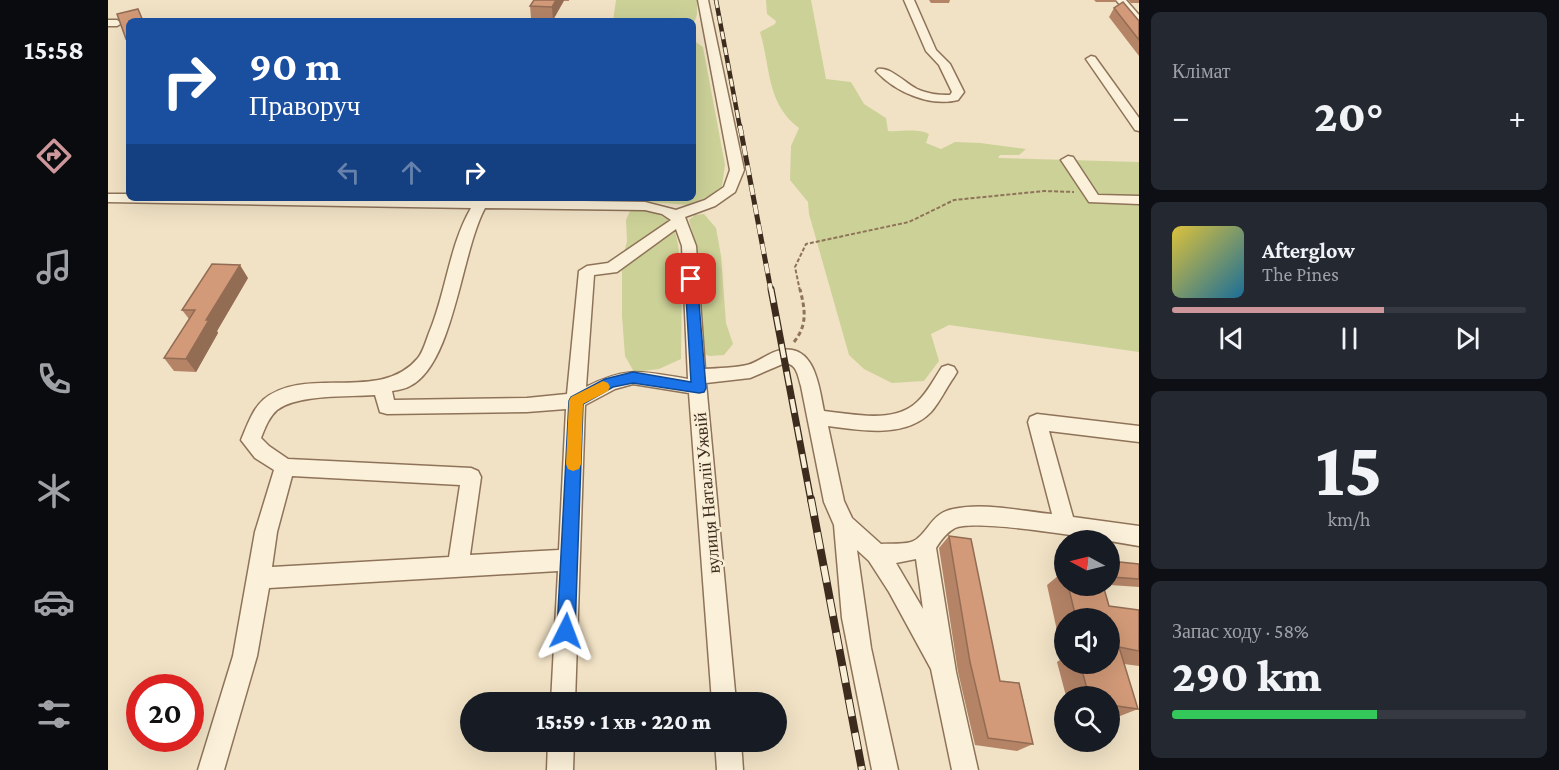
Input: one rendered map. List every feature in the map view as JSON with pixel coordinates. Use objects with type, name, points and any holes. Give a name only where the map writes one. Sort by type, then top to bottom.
[{"type":"street","points":[[563,692],[576,401],[587,271],[612,268],[678,219],[710,203],[730,189],[737,170],[703,0]]},
{"type":"street","points":[[882,71],[906,90],[925,97],[954,98],[958,92],[944,64],[931,51],[909,0]]},
{"type":"street","points":[[1124,3],[1139,7]]},
{"type":"street","points":[[1124,3],[1139,21]]},
{"type":"street","points":[[1091,59],[1139,127]]},
{"type":"street","points":[[1068,160],[1094,199],[1139,200]]},
{"type":"street","points":[[108,198],[126,198]]},
{"type":"street","points":[[304,201],[645,206],[667,211],[678,219]]},
{"type":"street","points":[[458,566],[471,477],[285,467],[262,452],[251,440],[259,419],[270,405],[290,394],[382,387],[405,381],[426,361],[441,324],[469,224],[480,204]]},
{"type":"street","name":"вулиця Наталії Ужвій","points":[[678,219],[689,246],[723,692]]},
{"type":"street","points":[[382,387],[387,407],[527,405],[576,401],[610,383],[633,377],[698,382],[750,371],[783,356],[794,357],[803,365],[834,502],[845,525],[877,554],[897,584],[944,672]]},
{"type":"street","points":[[815,417],[862,422],[897,422],[922,409],[948,372]]},
{"type":"street","points":[[1065,525],[1037,422],[1139,434]]},
{"type":"street","points":[[211,770],[245,656],[266,532],[285,467]]},
{"type":"street","points":[[877,554],[906,553],[925,546],[937,529],[953,518],[981,516],[1139,536]]},
{"type":"street","points":[[845,525],[846,559],[863,675],[885,770]]},
{"type":"street","points":[[925,546],[944,672],[964,770]]},
{"type":"street","points":[[260,578],[569,560]]},
{"type":"street","points":[[560,770],[561,752]]},
{"type":"street","points":[[729,752],[730,770]]},
{"type":"path","points":[[783,356],[801,333],[806,316],[795,267],[806,244],[909,222],[954,200],[1044,191],[1090,192]]},
{"type":"green space","points":[[616,0],[697,0],[696,18],[613,18]]},
{"type":"green space","points":[[766,0],[811,0],[826,79],[851,82],[864,104],[886,118],[888,131],[925,132],[929,134],[926,143],[941,149],[955,142],[1026,149],[1019,155],[1000,155],[998,158],[1139,162],[1139,352],[949,325],[931,334],[939,361],[924,381],[892,383],[864,369],[849,355],[809,214],[808,202],[790,180],[791,146],[799,128],[781,108],[771,84],[760,32],[775,24],[776,21],[767,14]]},
{"type":"green space","points":[[696,42],[703,47],[725,165],[722,186],[709,196],[689,205],[636,201],[696,201]]},
{"type":"green space","points":[[644,210],[666,219],[672,225],[676,236],[681,269],[681,359],[659,369],[634,372],[625,356],[622,261],[627,241],[626,220],[630,211]]},
{"type":"green space","points":[[704,214],[716,228],[721,256],[726,323],[733,344],[724,355],[709,356],[703,353],[696,246],[689,220],[695,215]]},
{"type":"building","points":[[534,0],[556,0],[552,7],[530,6]]},
{"type":"building","points":[[1123,2],[1139,21],[1139,40],[1114,8]]},
{"type":"building","points":[[138,9],[142,18],[126,18],[126,39],[117,14]]},
{"type":"building","points":[[212,264],[240,265],[206,320],[209,320],[186,359],[164,358],[195,310],[182,310]]},
{"type":"building","points":[[949,536],[971,539],[1000,681],[1019,683],[1033,744],[988,738],[970,662]]},
{"type":"building","points":[[1120,562],[1139,564],[1139,579],[1120,578]]},
{"type":"building","points":[[1071,596],[1106,596],[1109,606],[1139,610],[1139,651],[1120,647],[1120,608],[1074,608]]},
{"type":"building","points":[[1120,650],[1138,709],[1120,706],[1120,686],[1086,686],[1083,674],[1120,674]]},
{"type":"railway","points":[[716,0],[740,128]]},
{"type":"railway","points":[[740,126],[771,291]]},
{"type":"railway","points":[[771,289],[811,501]]},
{"type":"railway","points":[[811,499],[862,770]]},
{"type":"slow traffic","points":[[573,464],[576,401],[603,387]]},
{"type":"route","points":[[566,631],[576,401],[610,383],[633,377],[699,388],[691,279]]}]
